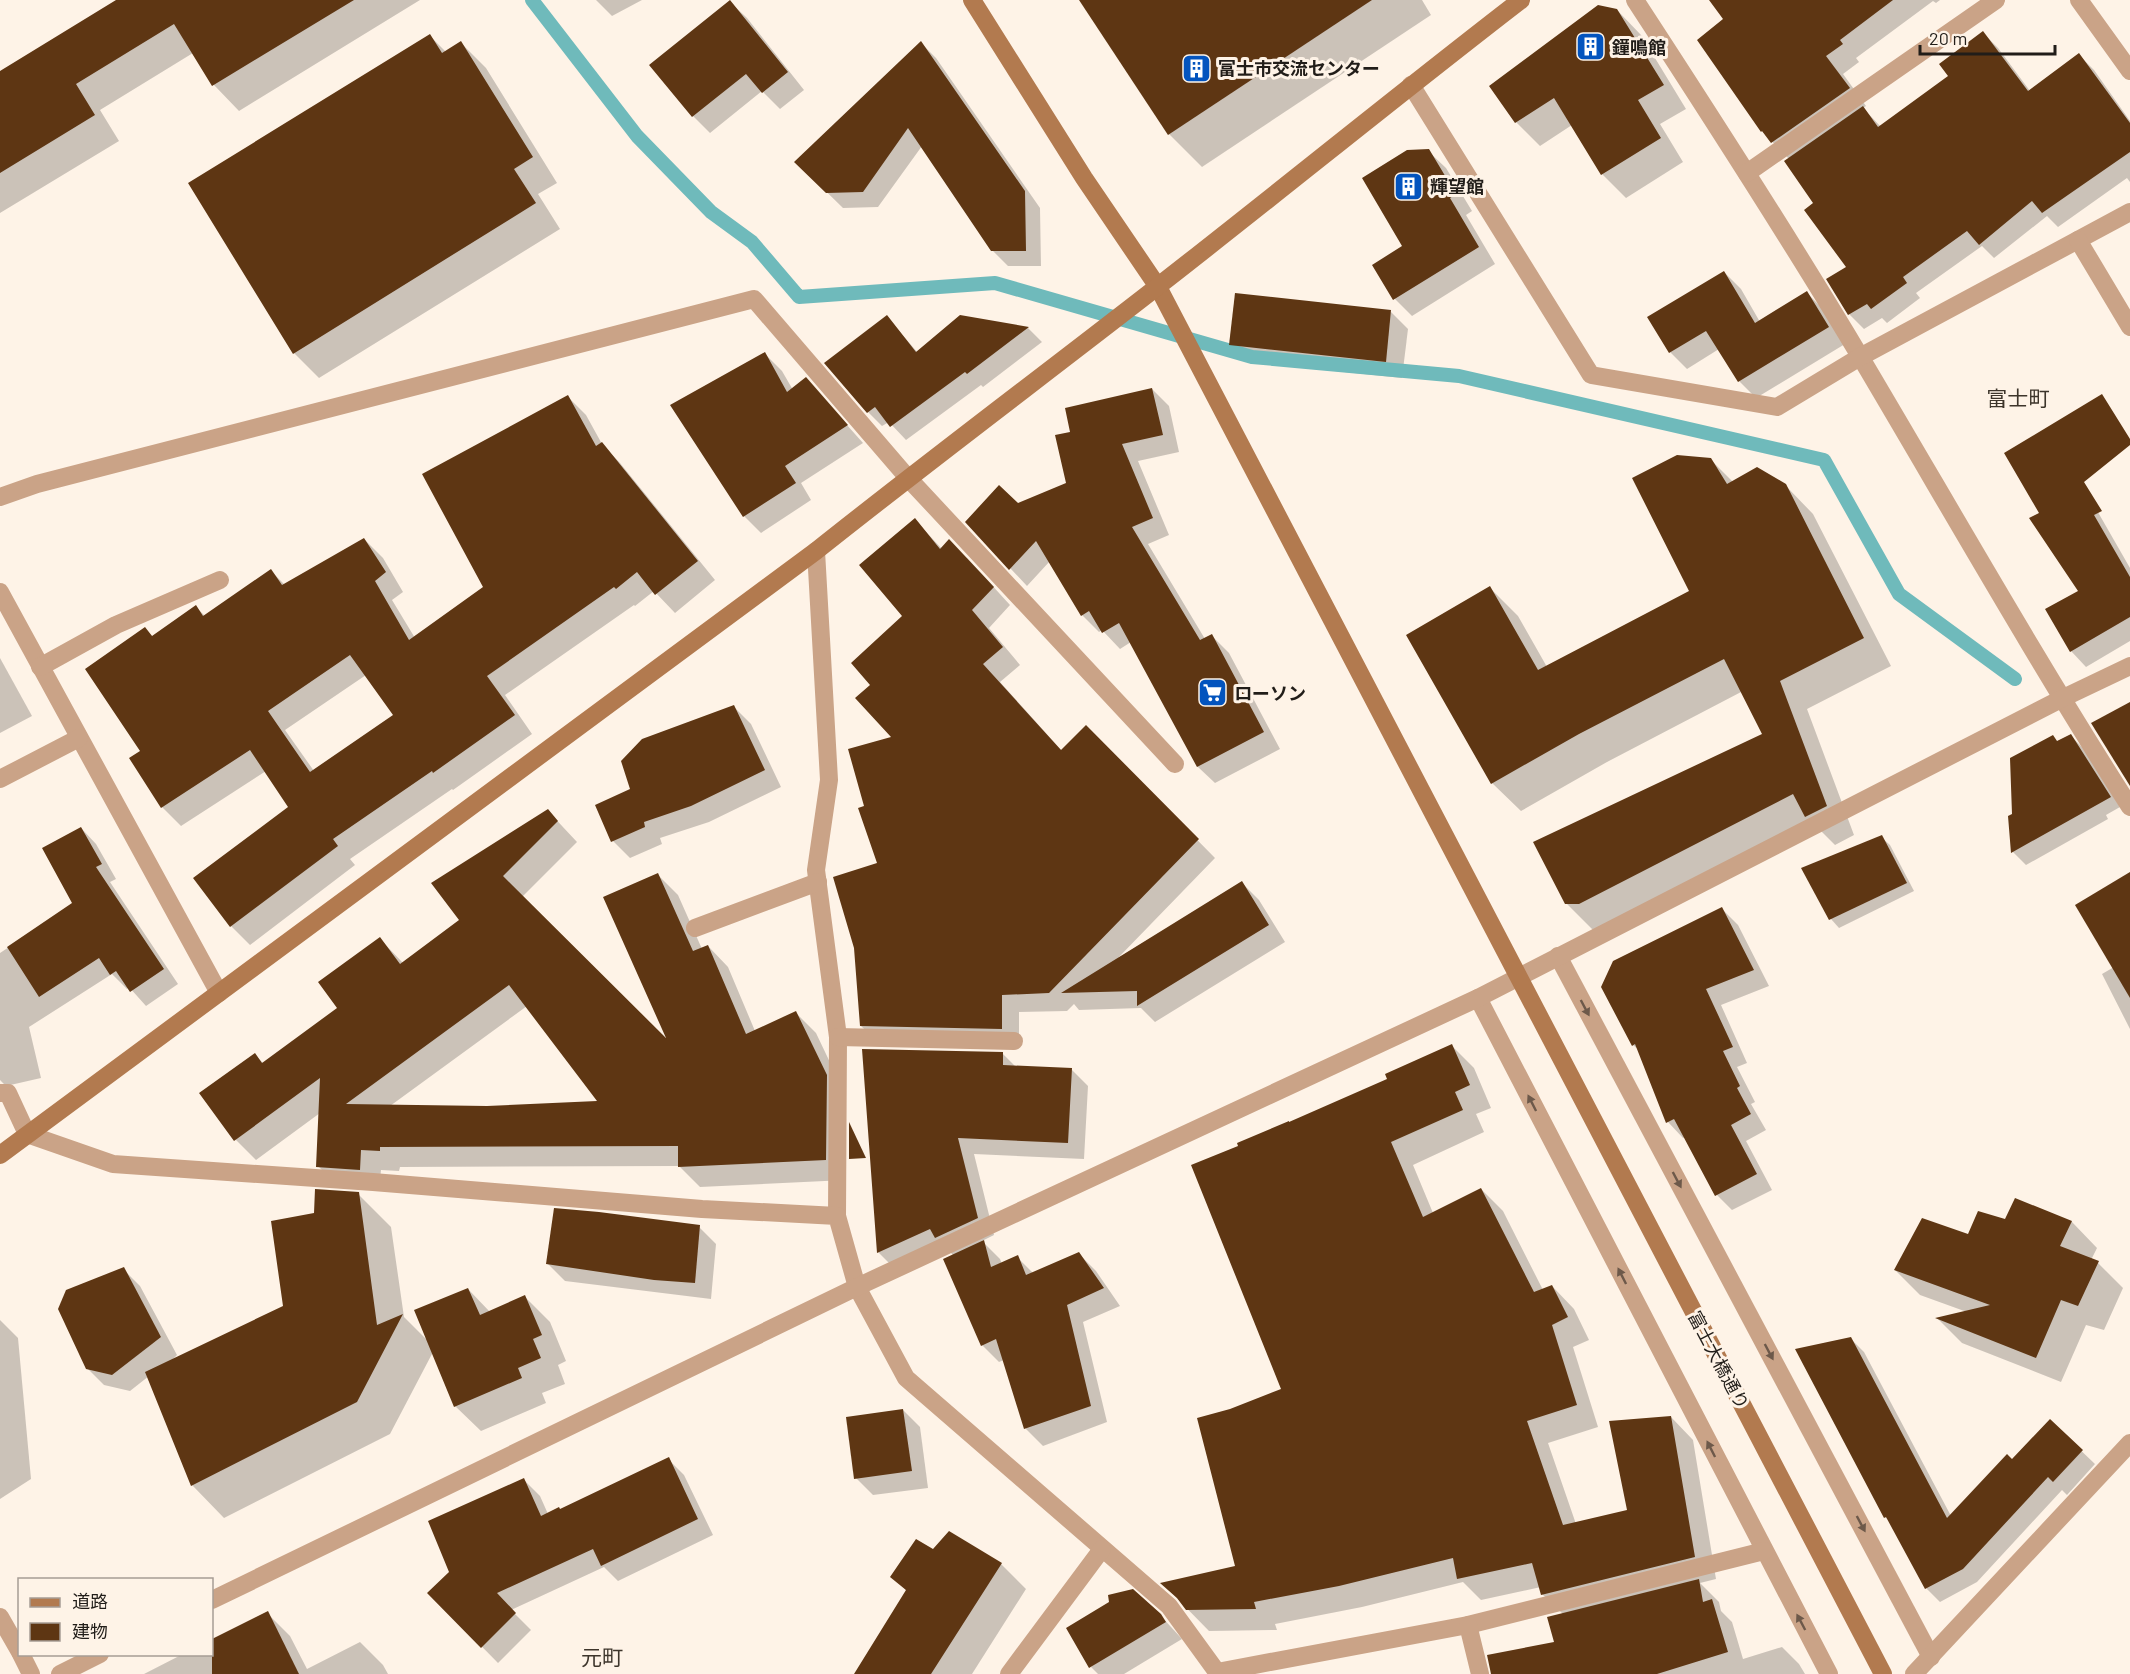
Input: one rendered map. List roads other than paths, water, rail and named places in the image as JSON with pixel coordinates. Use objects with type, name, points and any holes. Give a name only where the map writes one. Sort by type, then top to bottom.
[{"type":"street","name":"富士大橋通り","points":[[972,0],[1084,178],[1158,287],[1883,1674]]},
{"type":"street","points":[[0,1155],[816,551],[1158,287],[1521,0]]},
{"type":"street","points":[[1635,0],[1747,173],[1860,357],[2061,699],[2130,807]]},
{"type":"street","points":[[1747,173],[1996,0]]},
{"type":"street","points":[[2079,0],[2130,71]]},
{"type":"street","points":[[1411,85],[1592,375],[1777,407],[1860,357],[2130,212]]},
{"type":"street","points":[[2078,240],[2130,327]]},
{"type":"street","points":[[0,497],[49,481],[754,299],[908,478],[1175,764]]},
{"type":"street","points":[[816,551],[829,780],[816,870],[838,1037],[837,1216],[857,1287],[906,1378],[1169,1606],[1216,1672],[1468,1624],[1764,1551]]},
{"type":"street","points":[[40,667],[116,625],[220,580]]},
{"type":"street","points":[[0,592],[219,993]]},
{"type":"street","points":[[213,1600],[857,1287],[1478,998],[2061,699],[2130,666]]},
{"type":"street","points":[[0,779],[79,738]]},
{"type":"street","points":[[695,928],[818,882]]},
{"type":"street","points":[[1558,956],[1931,1657]]},
{"type":"street","points":[[1478,998],[1829,1674]]},
{"type":"street","points":[[838,1037],[1014,1041]]},
{"type":"street","points":[[0,1093],[8,1094],[27,1134],[113,1164],[373,1182],[702,1209],[837,1216]]},
{"type":"street","points":[[1914,1674],[2130,1443]]},
{"type":"street","points":[[1009,1674],[1101,1549]]},
{"type":"street","points":[[0,1617],[18,1649]]},
{"type":"street","points":[[1468,1624],[1480,1674]]},
{"type":"street","points":[[22,1656],[32,1674]]},
{"type":"street","points":[[60,1674],[96,1656]]},
{"type":"waterway","points":[[532,0],[637,136],[711,212],[752,242],[799,297],[995,283],[1252,357],[1459,376],[1824,460],[1899,594],[2015,679]]},
{"type":"place","name":"鐘鳴館","points":[[1591,47]]},
{"type":"place","name":"富士市交流センター","points":[[1197,68]]},
{"type":"place","name":"輝望館","points":[[1409,186]]},
{"type":"place","name":"ローソン","points":[[1213,693]]},
{"type":"district","name":"富士町","points":[[2018,397]]},
{"type":"district","name":"元町","points":[[602,1656]]}]
